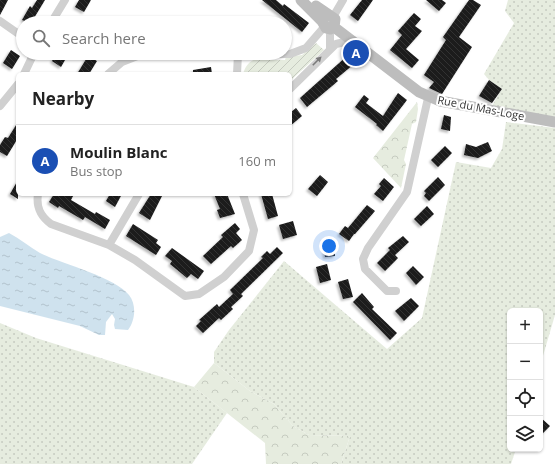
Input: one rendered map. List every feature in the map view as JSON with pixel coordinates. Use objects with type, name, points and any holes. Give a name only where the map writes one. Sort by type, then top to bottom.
[{"type":"main road","name":"Rue du Mas-Loge","points":[[301,0],[428,98],[440,102],[555,122]]},
{"type":"main road","name":"Rue du Mas-Loge","points":[[308,0],[329,23]]},
{"type":"street","points":[[55,16],[65,0]]},
{"type":"street","points":[[292,53],[306,48],[329,23],[343,0]]},
{"type":"street","points":[[0,21],[16,32]]},
{"type":"street","points":[[329,23],[330,49]]},
{"type":"street","points":[[292,87],[336,44],[353,40]]},
{"type":"street","points":[[25,72],[31,60]]},
{"type":"street","points":[[110,72],[122,62],[127,60]]},
{"type":"street","points":[[237,72],[238,60]]},
{"type":"street","points":[[0,106],[16,86]]},
{"type":"street","points":[[396,291],[387,291],[365,269],[363,259],[368,248],[407,192],[428,98]]},
{"type":"street","points":[[38,196],[37,206],[45,219],[51,224],[108,245],[135,260],[185,296],[199,294],[224,276],[249,252],[254,230],[244,196]]},
{"type":"street","points":[[108,245],[138,196]]},
{"type":"green space","points":[[508,0],[555,0],[555,117],[492,106],[502,89],[489,80],[484,74],[514,23],[505,11]]},
{"type":"green space","points":[[316,43],[324,50],[292,79],[292,72],[244,72],[247,65],[253,60],[292,60],[292,56],[302,55]]},
{"type":"green space","points":[[417,102],[418,109],[416,122],[412,124],[404,160],[406,164],[401,188],[373,158]]},
{"type":"green space","points":[[506,122],[555,128],[555,315],[543,356],[543,308],[507,308],[507,452],[515,452],[511,464],[341,464],[350,436],[309,435],[293,426],[274,404],[250,391],[214,363],[214,352],[229,330],[284,261],[387,349],[422,318],[456,162],[491,168],[502,149]]},
{"type":"green space","points":[[0,323],[36,338],[194,387],[227,413],[192,464],[0,464]]},
{"type":"green space","points":[[214,363],[250,391],[274,404],[293,426],[309,435],[350,436],[341,464],[266,464],[265,443],[194,387]]},
{"type":"water","points":[[9,233],[40,253],[88,271],[122,288],[132,299],[134,308],[134,318],[128,330],[115,329],[115,319],[112,314],[106,322],[105,335],[99,335],[80,326],[0,306],[0,237]]},
{"type":"building","points":[[0,0],[8,0],[0,15]]},
{"type":"building","points":[[37,0],[45,0],[35,16],[24,16],[30,6],[32,8]]},
{"type":"building","points":[[79,0],[91,0],[84,12],[75,7]]},
{"type":"building","points":[[262,0],[276,0],[283,6],[284,4],[309,23],[302,32],[292,24],[292,16],[282,16]]},
{"type":"building","points":[[362,0],[373,0],[358,21],[350,15]]},
{"type":"building","points":[[426,0],[442,0],[446,3],[439,11]]},
{"type":"building","points":[[469,0],[473,0],[481,5],[459,37],[472,47],[442,94],[429,88],[434,82],[424,75],[446,40],[443,37]]},
{"type":"building","points":[[414,13],[421,19],[415,26],[422,31],[406,49],[419,60],[412,68],[390,50],[402,35],[398,31]]},
{"type":"building","points":[[11,50],[16,53],[16,60],[18,60],[12,69],[3,63]]},
{"type":"building","points":[[347,56],[354,64],[336,79],[338,81],[307,107],[300,98]]},
{"type":"building","points":[[53,60],[65,60],[61,67]]},
{"type":"building","points":[[86,60],[97,61],[90,72],[78,72]]},
{"type":"building","points":[[211,67],[212,72],[193,72],[193,70]]},
{"type":"building","points":[[489,80],[502,89],[492,103],[479,96]]},
{"type":"building","points":[[398,93],[407,100],[383,131],[376,125],[377,124],[355,107],[364,95],[369,99],[366,103],[383,116]]},
{"type":"building","points":[[296,108],[302,116],[292,124],[292,111]]},
{"type":"building","points":[[444,115],[451,117],[450,131],[441,129]]},
{"type":"building","points":[[16,125],[16,141],[7,156],[0,152],[0,145],[5,137],[8,138]]},
{"type":"building","points":[[488,142],[492,151],[478,158],[464,155],[466,144],[476,147]]},
{"type":"building","points":[[445,146],[452,153],[438,167],[431,160]]},
{"type":"building","points":[[320,175],[328,182],[317,196],[308,189]]},
{"type":"building","points":[[438,177],[445,185],[429,201],[424,196],[426,193],[424,191]]},
{"type":"building","points":[[384,178],[394,187],[383,201],[374,194],[381,186],[379,184]]},
{"type":"building","points":[[16,184],[16,196],[18,196],[18,199],[10,194]]},
{"type":"building","points":[[53,196],[73,196],[71,200],[95,214],[96,212],[110,220],[105,229],[85,217],[83,220],[49,202]]},
{"type":"building","points":[[109,196],[121,196],[115,207],[106,201]]},
{"type":"building","points":[[150,196],[162,196],[150,220],[139,213]]},
{"type":"building","points":[[215,196],[228,196],[235,214],[220,218],[217,210],[220,209]]},
{"type":"building","points":[[262,196],[273,196],[278,216],[268,219]]},
{"type":"building","points":[[367,205],[375,211],[349,241],[339,234],[345,226],[348,228]]},
{"type":"building","points":[[427,206],[434,214],[421,226],[414,219]]},
{"type":"building","points":[[293,221],[297,235],[283,239],[279,225]]},
{"type":"building","points":[[235,223],[240,229],[236,233],[242,240],[233,248],[231,246],[211,264],[203,256],[223,237],[221,235]]},
{"type":"building","points":[[133,224],[158,240],[156,243],[161,247],[156,255],[126,236]]},
{"type":"building","points":[[403,236],[409,242],[395,255],[398,258],[385,271],[377,263],[390,250],[388,248]]},
{"type":"building","points":[[334,238],[335,256],[325,257],[323,239]]},
{"type":"building","points":[[277,247],[283,253],[241,294],[243,296],[231,307],[233,309],[221,320],[219,318],[203,333],[196,326],[201,321],[199,320],[217,304],[219,307],[233,294],[230,290],[263,258],[261,257],[267,251],[270,254]]},
{"type":"building","points":[[172,248],[204,271],[198,279],[191,274],[187,278],[170,264],[172,261],[165,256]]},
{"type":"building","points":[[327,264],[331,280],[320,283],[316,267]]},
{"type":"building","points":[[413,266],[424,277],[416,285],[406,273]]},
{"type":"building","points":[[348,279],[353,297],[343,299],[338,282]]},
{"type":"building","points":[[362,293],[374,307],[372,309],[397,333],[390,340],[353,302]]},
{"type":"building","points":[[411,298],[419,306],[404,321],[395,311]]},
{"type":"building","points":[[543,420],[550,426],[543,433]]},
{"type":"place","name":"Moulin Blanc","points":[[356,53]]}]
